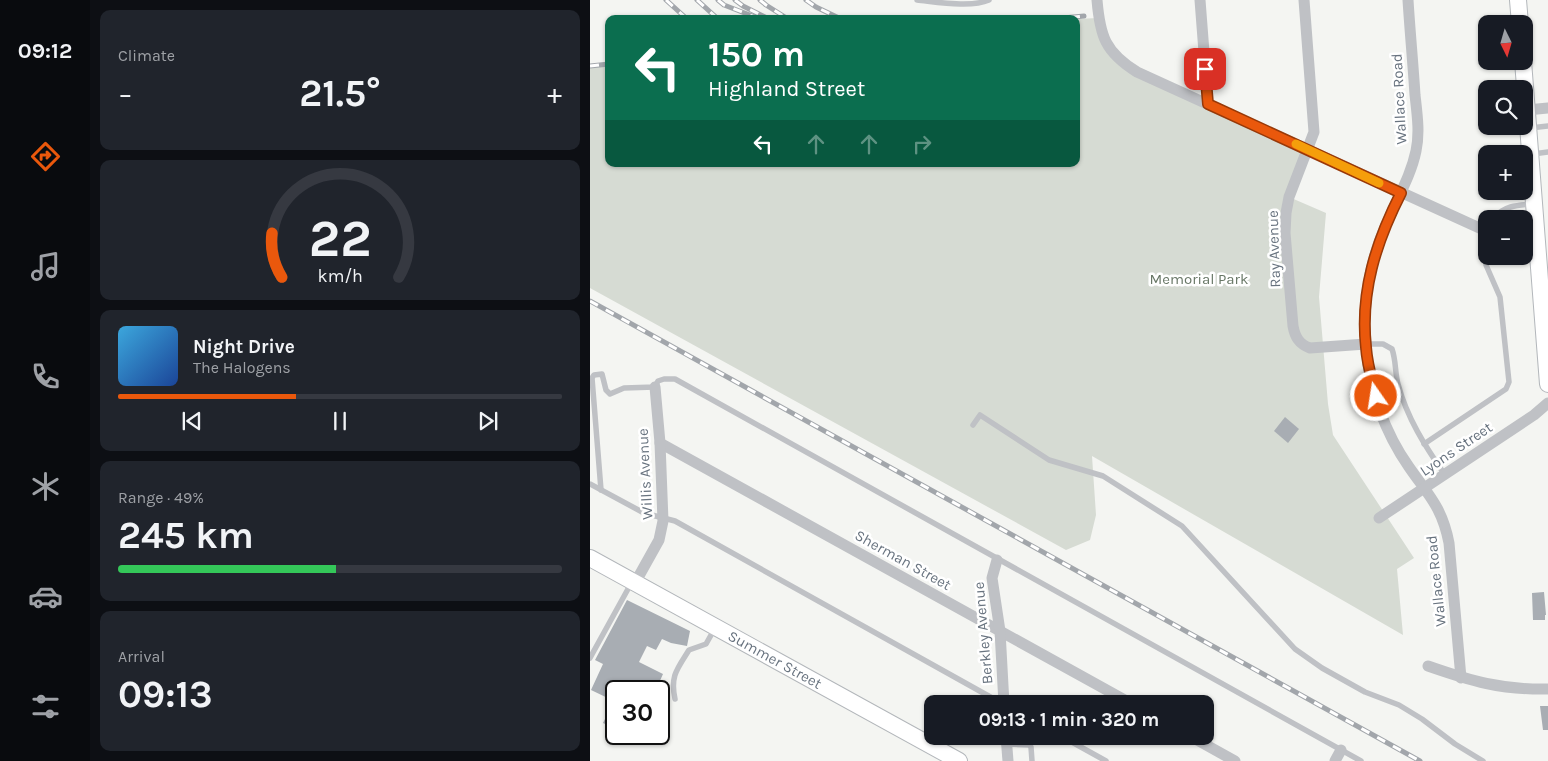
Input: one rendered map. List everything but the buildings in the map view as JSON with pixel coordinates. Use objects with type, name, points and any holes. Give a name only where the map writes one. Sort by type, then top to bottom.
[{"type":"street","points":[[1097,0],[1101,32],[1107,46],[1119,60],[1137,72],[1478,227]]},
{"type":"street","points":[[1200,0],[1208,104]]},
{"type":"street","name":"Ray Avenue","points":[[1304,0],[1314,132],[1289,197],[1286,213],[1285,233],[1294,332],[1300,342],[1310,348],[1366,344]]},
{"type":"street","name":"Wallace Road","points":[[1408,0],[1418,135],[1414,163],[1378,242],[1371,266],[1367,290],[1366,344],[1376,396],[1384,421],[1404,459],[1425,488],[1442,517],[1449,543],[1460,678]]},
{"type":"street","points":[[1518,0],[1519,15]]},
{"type":"street","points":[[1533,109],[1548,108]]},
{"type":"street","points":[[1533,191],[1536,249],[1548,384]]},
{"type":"street","name":"Willis Avenue","points":[[635,583],[659,540],[664,517],[655,387]]},
{"type":"street","name":"Lyons Street","points":[[1379,518],[1534,415],[1548,403]]},
{"type":"street","name":"Sherman Street","points":[[660,443],[1116,695]]},
{"type":"street","name":"Summer Street","points":[[590,558],[959,761]]},
{"type":"street","name":"Berkley Avenue","points":[[997,560],[992,578],[1000,631],[1004,695]]},
{"type":"street","points":[[1428,666],[1460,678],[1510,688],[1548,689]]},
{"type":"street","points":[[1007,745],[1008,761]]},
{"type":"street","points":[[1206,745],[1235,761]]},
{"type":"street","points":[[1335,761],[1341,750]]},
{"type":"lane","points":[[917,0],[969,3],[989,0]]},
{"type":"lane","points":[[1533,128],[1548,126]]},
{"type":"lane","points":[[1533,154],[1548,152]]},
{"type":"lane","points":[[1502,210],[1509,206],[1534,203]]},
{"type":"lane","points":[[1424,444],[1506,389],[1509,382],[1500,297],[1486,265]]},
{"type":"lane","points":[[1366,344],[1383,344],[1392,349],[1404,401],[1424,444],[1445,475]]},
{"type":"lane","points":[[601,490],[592,378],[594,375],[602,374],[606,390],[610,394],[624,388],[655,387],[658,381],[675,379],[1361,761]]},
{"type":"lane","points":[[973,425],[980,415],[1049,460],[1103,476],[1182,526],[1294,649],[1322,668],[1365,692],[1399,705],[1483,761]]},
{"type":"lane","points":[[590,484],[644,513],[675,521],[988,695]]},
{"type":"lane","points":[[590,658],[628,589],[635,583]]},
{"type":"lane","points":[[676,699],[672,687],[675,673],[689,650],[706,644],[715,627]]},
{"type":"lane","points":[[1029,745],[1031,747],[1032,761]]},
{"type":"lane","points":[[1077,745],[1106,761]]},
{"type":"green space","name":"Memorial Park","points":[[1098,18],[1114,55],[1308,150],[1289,197],[1326,213],[1319,297],[1328,404],[1333,435],[1414,558],[1397,569],[1403,635],[1092,456],[1096,515],[1090,540],[1066,550],[590,288],[590,67],[605,65],[605,167],[1080,167],[1080,19]]},
{"type":"railway","points":[[666,0],[683,15]]},
{"type":"railway","points":[[697,0],[714,15]]},
{"type":"railway","points":[[718,0],[724,5],[750,15]]},
{"type":"railway","points":[[735,0],[761,15]]},
{"type":"railway","points":[[760,0],[782,15]]},
{"type":"railway","points":[[806,0],[833,15]]},
{"type":"railway","points":[[1080,16],[1084,16]]},
{"type":"railway","points":[[590,66],[605,64]]},
{"type":"railway","points":[[590,301],[1420,761]]},
{"type":"slow traffic","points":[[1296,144],[1379,183]]},
{"type":"route","points":[[1205,69],[1208,104],[1401,193],[1378,242],[1367,290],[1365,316],[1366,347],[1376,396]]}]
